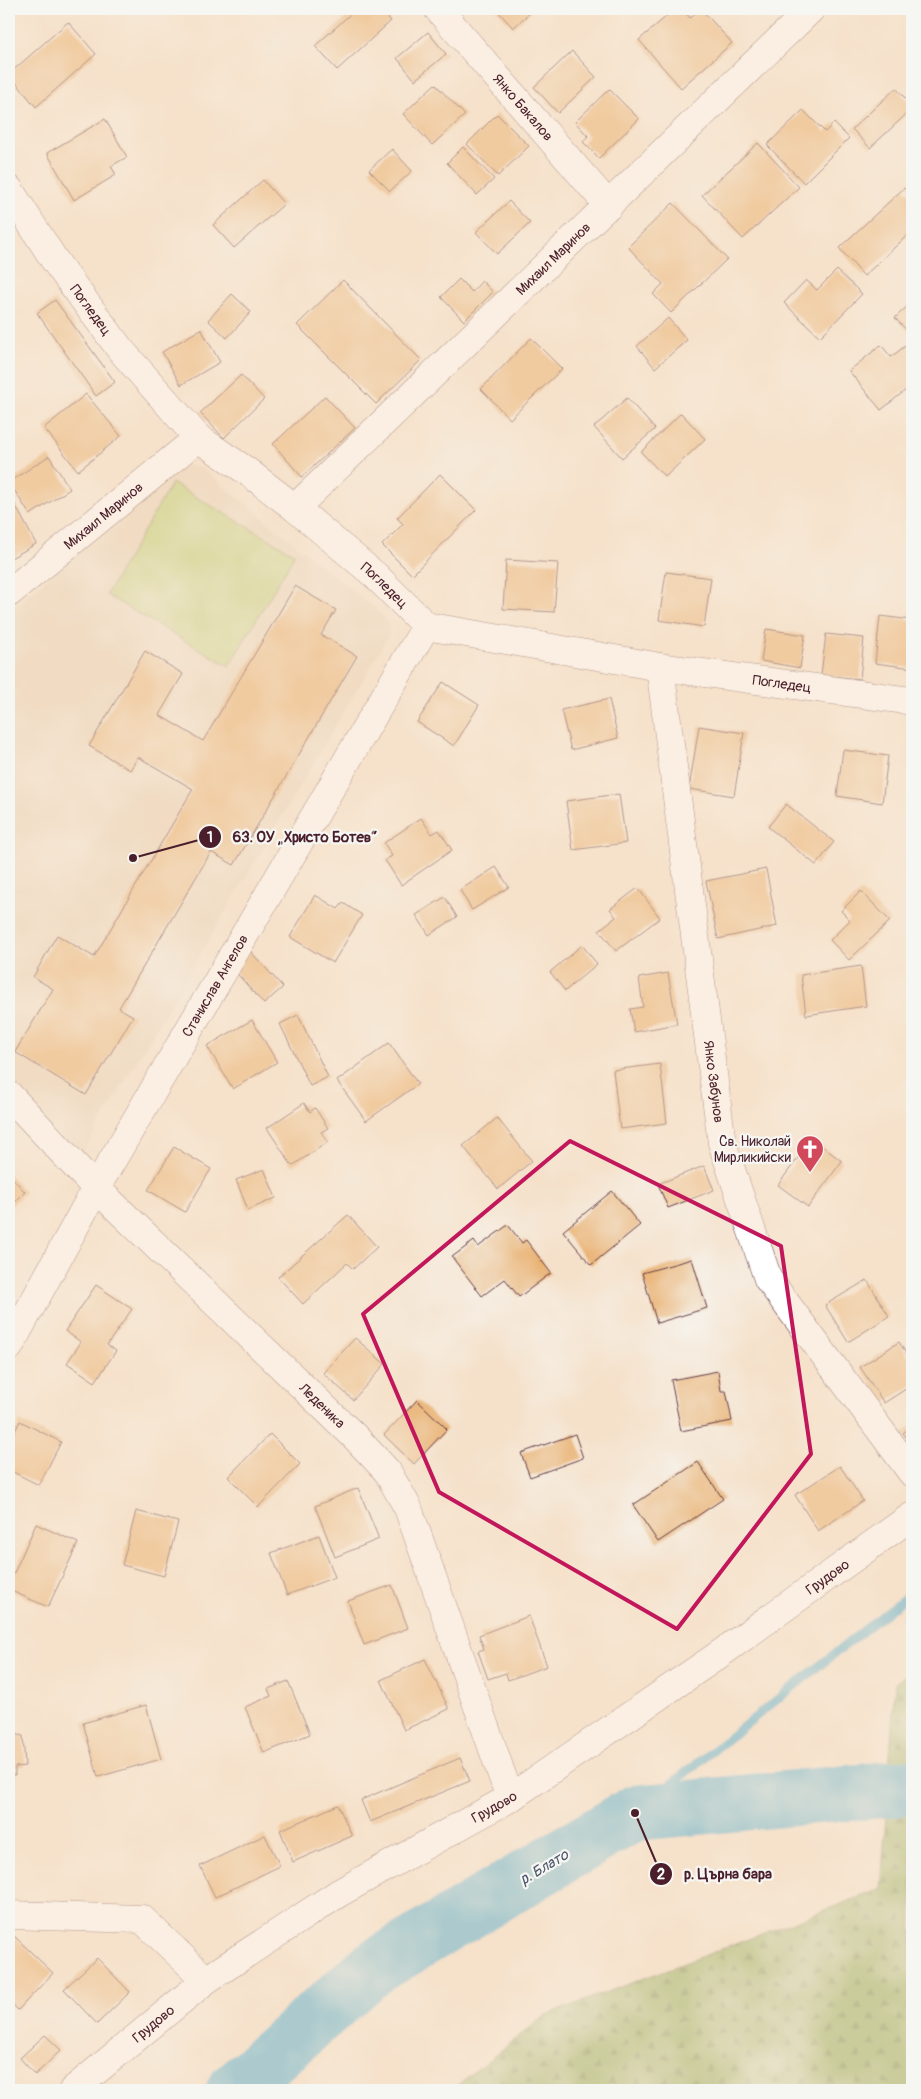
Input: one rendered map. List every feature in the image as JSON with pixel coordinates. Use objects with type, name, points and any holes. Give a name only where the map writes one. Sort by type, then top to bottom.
[{"type":"street","name":"Янко Бакалов","points":[[438,9],[608,206]]},
{"type":"street","name":"Михаил Маринов","points":[[295,508],[811,9]]},
{"type":"street","name":"Погледец","points":[[9,189],[55,262],[120,350],[198,438],[248,472],[295,508],[376,576],[426,626],[660,667],[912,701]]},
{"type":"street","name":"Михаил Маринов","points":[[9,593],[198,438]]},
{"type":"street","name":"Станислав Ангелов","points":[[9,1347],[96,1188],[426,626]]},
{"type":"street","name":"Янко Забунов","points":[[660,667],[722,1143],[768,1279],[912,1472]]},
{"type":"street","name":"Леденика","points":[[9,1095],[96,1188],[354,1436],[387,1471],[408,1508],[510,1798]]},
{"type":"street","name":"Грудово","points":[[73,2090],[206,1980],[339,1893],[510,1798],[717,1656],[912,1516]]},
{"type":"street","points":[[9,1915],[142,1919],[206,1980]]},
{"type":"highlighted area","points":[[570,1141],[781,1246],[811,1454],[677,1629],[439,1492],[363,1314]]},
{"type":"shaded area","points":[[186,466],[200,467],[381,614],[388,624],[388,637],[79,1159],[9,1079],[9,610],[175,472]]},
{"type":"green space","points":[[172,483],[295,554],[229,666],[106,595]]},
{"type":"green space","points":[[912,1671],[912,2090],[451,2090],[546,2015],[881,1889],[895,1683]]},
{"type":"building","points":[[356,9],[380,9],[391,21],[337,70],[315,46]]},
{"type":"building","points":[[496,9],[534,9],[513,28]]},
{"type":"building","points":[[675,9],[682,9],[690,18],[701,9],[732,43],[681,88],[639,40]]},
{"type":"building","points":[[68,22],[96,54],[36,107],[9,74]]},
{"type":"building","points":[[428,32],[446,54],[415,80],[397,58]]},
{"type":"building","points":[[572,51],[596,77],[558,113],[534,87]]},
{"type":"building","points":[[435,84],[465,115],[432,145],[403,114]]},
{"type":"building","points":[[896,88],[912,106],[912,109],[870,148],[852,129]]},
{"type":"building","points":[[609,89],[639,119],[599,158],[583,142],[588,136],[575,122]]},
{"type":"building","points":[[803,110],[825,132],[834,123],[849,138],[804,183],[767,145]]},
{"type":"building","points":[[497,114],[529,146],[498,176],[467,144]]},
{"type":"building","points":[[105,119],[127,157],[111,166],[116,175],[74,200],[47,153]]},
{"type":"building","points":[[758,143],[799,187],[743,239],[702,195]]},
{"type":"building","points":[[463,147],[494,179],[477,195],[447,163]]},
{"type":"building","points":[[392,149],[412,171],[390,191],[369,170]]},
{"type":"building","points":[[263,180],[284,204],[234,248],[213,225]]},
{"type":"building","points":[[904,188],[912,197],[912,231],[864,276],[839,248]]},
{"type":"building","points":[[509,201],[530,223],[497,254],[476,232]]},
{"type":"building","points":[[673,203],[727,259],[671,313],[653,294],[663,284],[628,247]]},
{"type":"building","points":[[837,270],[862,294],[820,337],[784,303],[806,280],[817,290]]},
{"type":"building","points":[[459,279],[472,292],[482,281],[493,292],[464,321],[441,297]]},
{"type":"building","points":[[343,280],[421,360],[376,404],[297,325]]},
{"type":"building","points":[[232,294],[251,312],[227,338],[208,320]]},
{"type":"building","points":[[55,300],[115,382],[96,396],[37,313]]},
{"type":"building","points":[[912,302],[912,336],[895,318]]},
{"type":"building","points":[[668,318],[687,340],[655,368],[637,346]]},
{"type":"building","points":[[201,329],[220,362],[181,385],[162,352]]},
{"type":"building","points":[[531,338],[562,369],[510,419],[481,389]]},
{"type":"building","points":[[909,343],[912,347],[912,385],[881,410],[849,371],[881,345],[891,357]]},
{"type":"building","points":[[241,375],[264,399],[224,438],[200,413]]},
{"type":"building","points":[[86,394],[121,436],[78,471],[44,428]]},
{"type":"building","points":[[325,396],[355,428],[302,477],[273,444]]},
{"type":"building","points":[[627,398],[655,429],[622,458],[594,427]]},
{"type":"building","points":[[681,413],[705,439],[665,477],[641,452]]},
{"type":"building","points":[[49,456],[70,489],[30,515],[9,482]]},
{"type":"building","points":[[440,474],[476,510],[412,575],[382,545],[403,524],[397,518]]},
{"type":"building","points":[[11,497],[36,544],[9,559],[9,498]]},
{"type":"building","points":[[506,560],[558,563],[554,612],[503,609]]},
{"type":"building","points":[[666,572],[711,578],[704,627],[659,620]]},
{"type":"building","points":[[295,586],[336,610],[321,635],[357,656],[234,865],[211,852],[119,1008],[133,1016],[86,1095],[15,1052],[53,989],[33,977],[57,935],[94,957],[193,789],[138,757],[130,770],[89,746],[145,651],[183,674],[159,715],[203,741]]},
{"type":"building","points":[[880,616],[912,620],[912,668],[875,663]]},
{"type":"building","points":[[766,629],[805,635],[800,668],[761,661]]},
{"type":"building","points":[[826,634],[864,638],[860,679],[821,675]]},
{"type":"building","points":[[443,682],[479,705],[454,746],[417,722]]},
{"type":"building","points":[[609,699],[618,738],[571,750],[561,710]]},
{"type":"building","points":[[699,726],[744,733],[734,796],[689,789]]},
{"type":"building","points":[[843,750],[888,756],[882,803],[837,796]]},
{"type":"building","points":[[619,794],[626,843],[573,850],[566,801]]},
{"type":"building","points":[[786,804],[834,842],[816,865],[768,827]]},
{"type":"building","points":[[421,818],[432,834],[439,830],[452,850],[401,885],[385,860],[392,856],[384,843]]},
{"type":"building","points":[[496,867],[509,887],[472,910],[460,890]]},
{"type":"building","points":[[766,869],[777,926],[718,939],[706,881]]},
{"type":"building","points":[[638,888],[660,918],[616,951],[599,930],[616,917],[610,909]]},
{"type":"building","points":[[861,891],[890,921],[849,960],[830,940],[850,920],[841,911]]},
{"type":"building","points":[[315,895],[338,909],[343,903],[362,915],[333,963],[290,937]]},
{"type":"building","points":[[445,897],[457,917],[429,935],[416,915]]},
{"type":"building","points":[[582,945],[597,964],[565,991],[550,972]]},
{"type":"building","points":[[250,951],[283,987],[264,1004],[232,968]]},
{"type":"building","points":[[861,966],[866,1006],[806,1015],[801,975]]},
{"type":"building","points":[[668,973],[677,1024],[634,1032],[630,1009],[643,1007],[639,978]]},
{"type":"building","points":[[298,1015],[328,1077],[310,1086],[280,1024]]},
{"type":"building","points":[[252,1020],[277,1062],[233,1089],[207,1046]]},
{"type":"building","points":[[389,1043],[418,1084],[366,1121],[337,1081]]},
{"type":"building","points":[[660,1064],[667,1123],[620,1129],[613,1070]]},
{"type":"building","points":[[304,1103],[310,1112],[315,1108],[328,1128],[321,1132],[328,1142],[292,1166],[267,1128]]},
{"type":"building","points":[[497,1118],[532,1161],[498,1189],[463,1146]]},
{"type":"building","name":"Св. Николай Мирликийски","points":[[812,1139],[842,1161],[808,1207],[778,1185]]},
{"type":"building","points":[[174,1147],[211,1169],[185,1212],[148,1190]]},
{"type":"building","points":[[704,1166],[714,1190],[668,1208],[658,1184]]},
{"type":"building","points":[[264,1169],[276,1198],[248,1210],[236,1180]]},
{"type":"building","points":[[9,1174],[25,1192],[9,1208]]},
{"type":"building","points":[[612,1191],[640,1225],[591,1265],[563,1231]]},
{"type":"building","points":[[348,1215],[377,1247],[353,1269],[347,1263],[303,1304],[278,1277]]},
{"type":"building","points":[[508,1225],[522,1243],[526,1240],[551,1273],[519,1297],[505,1279],[482,1296],[452,1257],[474,1241],[478,1247]]},
{"type":"building","points":[[692,1259],[707,1308],[657,1323],[642,1273]]},
{"type":"building","points":[[867,1280],[889,1316],[848,1342],[825,1305]]},
{"type":"building","points":[[96,1285],[132,1309],[107,1345],[116,1351],[95,1382],[67,1363],[81,1342],[65,1331]]},
{"type":"building","points":[[355,1338],[385,1364],[353,1400],[323,1373]]},
{"type":"building","points":[[899,1342],[912,1363],[912,1385],[884,1403],[860,1367]]},
{"type":"building","points":[[718,1371],[721,1391],[726,1391],[732,1421],[681,1431],[671,1380]]},
{"type":"building","points":[[417,1400],[447,1429],[414,1464],[384,1435]]},
{"type":"building","points":[[20,1421],[61,1442],[39,1485],[9,1470],[9,1443]]},
{"type":"building","points":[[912,1426],[912,1445],[903,1433]]},
{"type":"building","points":[[270,1434],[300,1464],[258,1507],[228,1477]]},
{"type":"building","points":[[575,1434],[583,1458],[530,1477],[521,1453]]},
{"type":"building","points":[[698,1462],[723,1499],[658,1542],[633,1505]]},
{"type":"building","points":[[840,1466],[863,1501],[818,1531],[795,1495]]},
{"type":"building","points":[[358,1488],[379,1539],[335,1557],[315,1506]]},
{"type":"building","points":[[136,1511],[178,1522],[164,1576],[122,1565]]},
{"type":"building","points":[[36,1524],[78,1543],[48,1607],[9,1590],[9,1584]]},
{"type":"building","points":[[319,1535],[335,1577],[287,1595],[271,1553]]},
{"type":"building","points":[[392,1585],[408,1628],[364,1645],[348,1601]]},
{"type":"building","points":[[529,1616],[547,1666],[508,1680],[506,1673],[488,1679],[478,1651],[484,1649],[479,1635]]},
{"type":"building","points":[[425,1659],[449,1709],[404,1730],[381,1680]]},
{"type":"building","points":[[288,1681],[310,1734],[264,1753],[245,1707],[271,1696],[268,1689]]},
{"type":"building","points":[[146,1705],[161,1759],[98,1777],[83,1723]]},
{"type":"building","points":[[9,1712],[13,1712],[15,1734],[23,1736],[25,1766],[15,1767],[15,1775],[9,1775]]},
{"type":"building","points":[[460,1758],[470,1781],[370,1822],[361,1800]]},
{"type":"building","points":[[338,1805],[352,1836],[293,1862],[280,1830]]},
{"type":"building","points":[[265,1835],[280,1866],[215,1897],[200,1866]]},
{"type":"building","points":[[13,1935],[53,1973],[18,2010],[9,2001],[9,1940]]},
{"type":"building","points":[[97,1958],[130,1992],[97,2024],[64,1989]]},
{"type":"building","points":[[45,2035],[61,2050],[35,2075],[20,2058]]},
{"type":"waterway","points":[[635,1813],[912,1592]]},
{"type":"waterway","name":"р. Блато","points":[[234,2090],[372,1969],[635,1813],[912,1787]]},
{"type":"place","name":"63. ОУ „Христо Ботев“","points":[[133,858]]},
{"type":"place","name":"Св. Николай Мирликийски","points":[[810,1173]]},
{"type":"place","name":"р. Църна бара","points":[[635,1813]]}]
